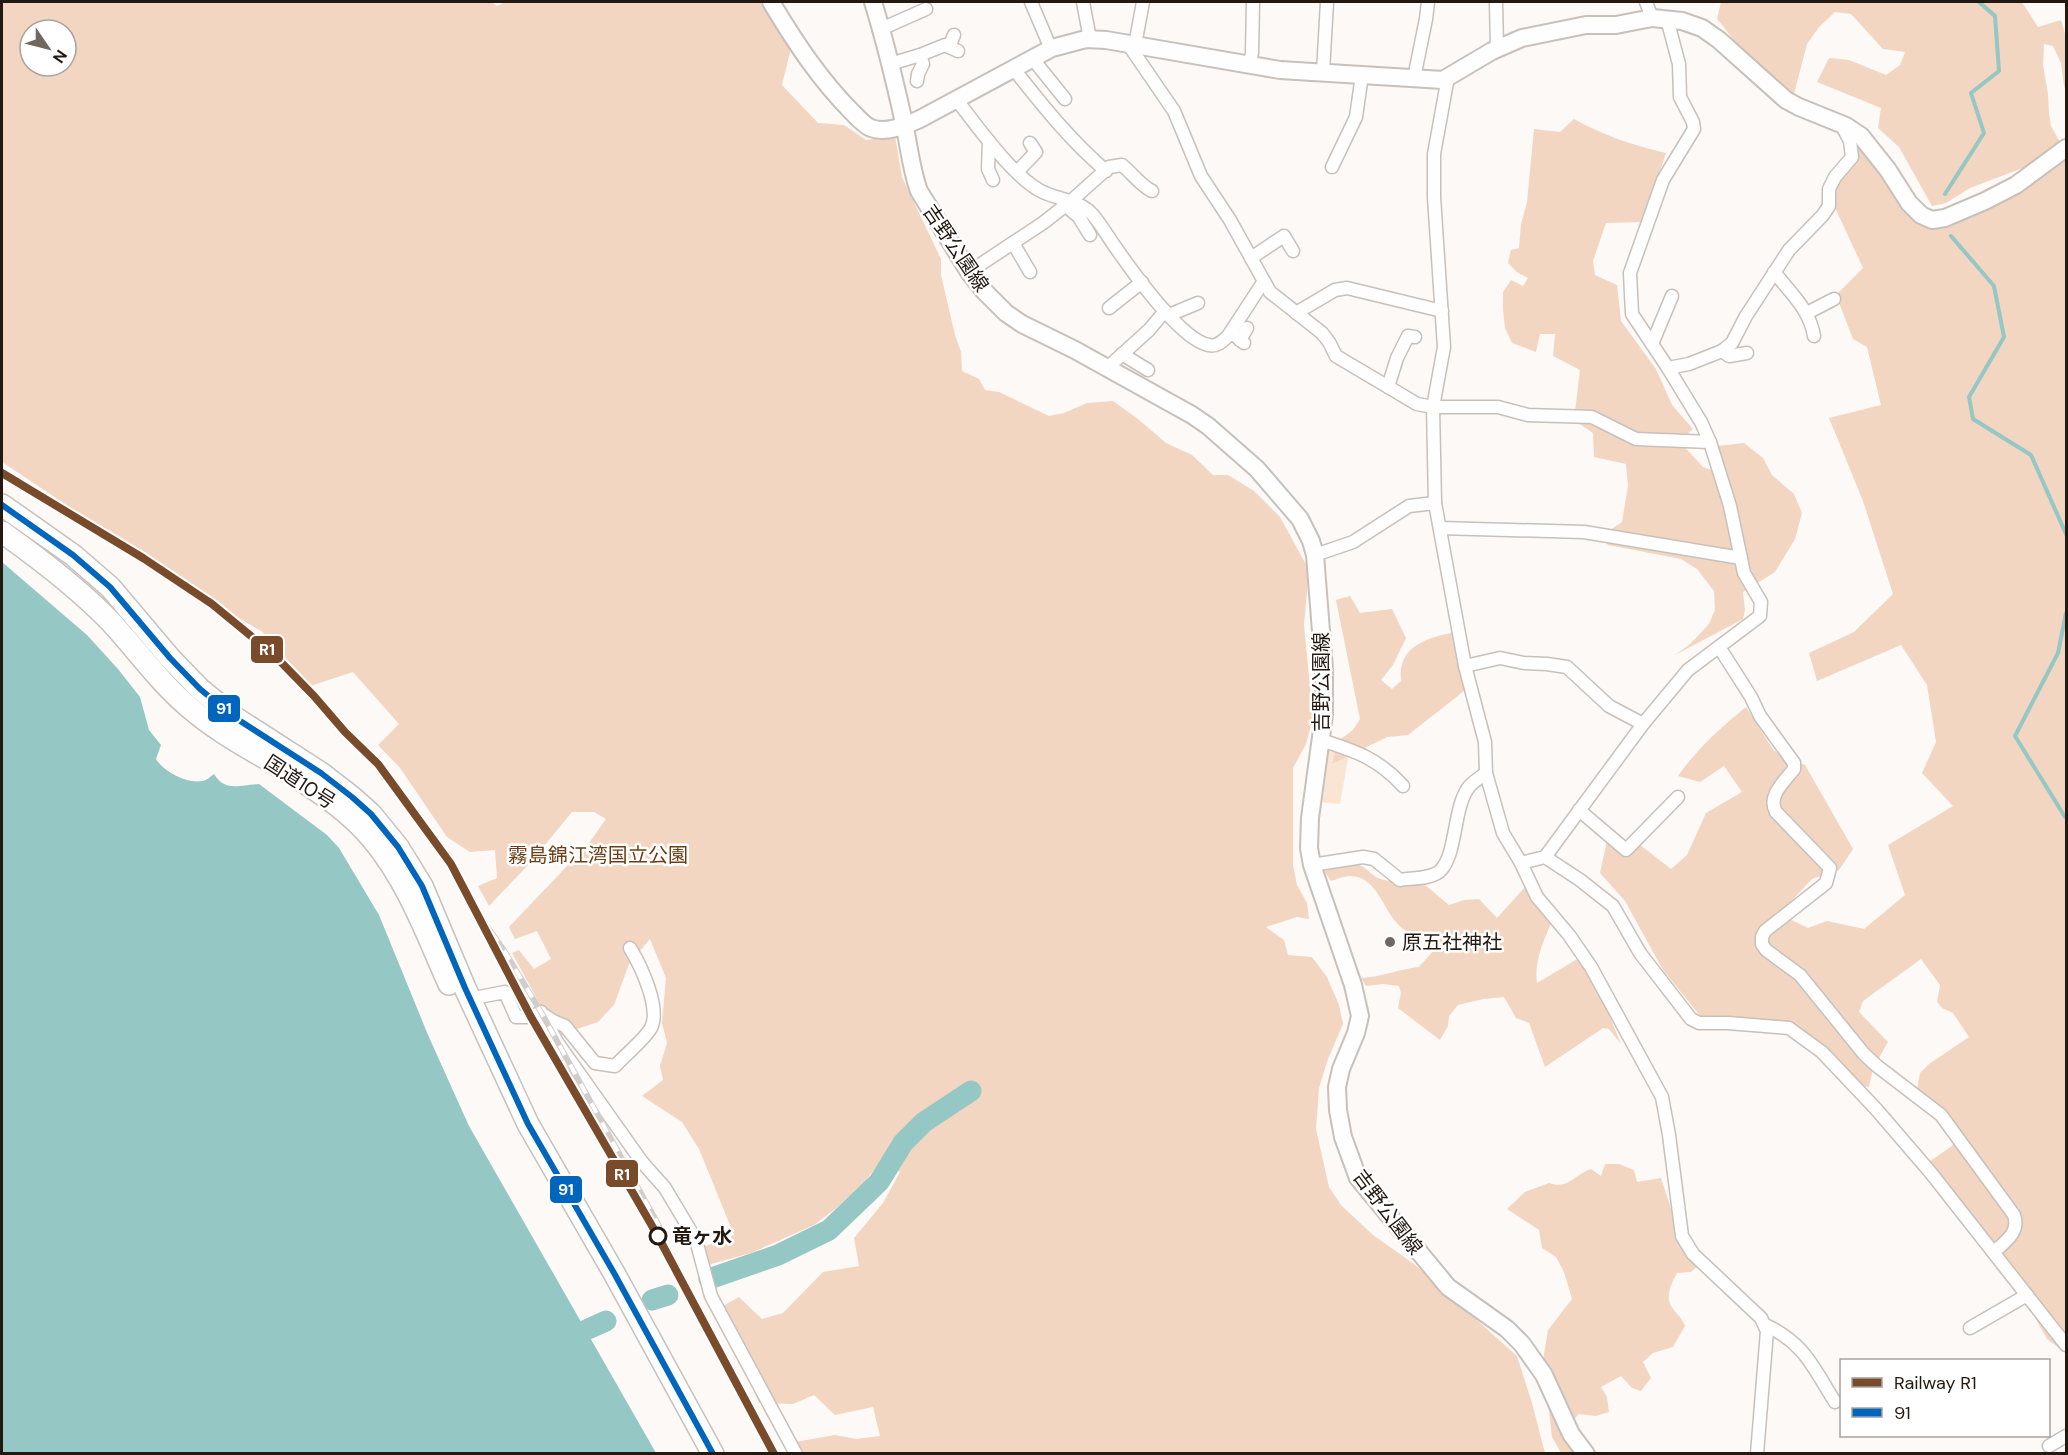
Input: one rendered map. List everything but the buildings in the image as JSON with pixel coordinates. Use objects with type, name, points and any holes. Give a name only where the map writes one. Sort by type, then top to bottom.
[{"type":"highway","name":"国道10号","points":[[2,505],[73,555],[110,587],[170,658],[200,689],[234,717],[321,773],[371,814],[398,847],[422,886],[471,1001],[528,1124],[614,1273],[713,1454]]},
{"type":"highway","name":"国道10号","points":[[2,532],[42,560],[92,603],[163,683],[190,708],[220,732],[310,785],[356,822],[373,840],[410,898],[502,1102],[698,1454]]},
{"type":"main road","points":[[771,2],[800,50],[827,85],[870,128],[884,130],[904,125],[1051,49],[1090,39],[1280,70],[1443,80],[1497,49],[1522,38],[1586,25],[1660,19],[1682,21],[1702,28],[1738,56],[1786,100],[1840,123],[1861,136],[1888,170],[1909,203],[1921,215],[1932,220],[1945,218],[2016,185],[2067,148]]},
{"type":"main road","name":"吉野公園線","points":[[873,2],[890,64],[919,191],[969,272],[984,291],[1006,313],[1022,324],[1075,350],[1192,415],[1221,436],[1257,469],[1293,509],[1306,528],[1315,555],[1324,669],[1324,715],[1310,818],[1309,848],[1312,865],[1353,985],[1360,1016],[1337,1086],[1338,1110],[1343,1137],[1358,1178],[1448,1287],[1507,1329],[1522,1344],[1544,1375],[1571,1434],[1586,1454]]},
{"type":"street","points":[[1031,2],[1051,49]]},
{"type":"street","points":[[1083,2],[1090,39]]},
{"type":"street","points":[[1143,2],[1132,45],[1174,111],[1201,176],[1270,292],[1322,333],[1336,356],[1417,404],[1433,407],[1498,407],[1528,415],[1592,417],[1636,439],[1710,442]]},
{"type":"street","points":[[1249,66],[1252,53],[1253,2]]},
{"type":"street","points":[[1323,72],[1327,2]]},
{"type":"street","points":[[1414,78],[1428,2]]},
{"type":"street","points":[[1496,2],[1497,49]]},
{"type":"street","points":[[1521,863],[1545,857],[1643,724],[1688,670],[1760,616],[1761,602],[1744,573],[1730,506],[1710,442],[1701,422],[1632,314],[1630,273],[1663,180],[1694,129],[1693,122],[1680,97],[1679,64],[1660,19],[1646,2]]},
{"type":"street","points":[[881,29],[926,9]]},
{"type":"street","points":[[890,64],[953,44]]},
{"type":"street","points":[[917,81],[923,64],[920,55]]},
{"type":"street","points":[[1032,58],[1065,99]]},
{"type":"street","points":[[1013,68],[1079,147],[1106,171]]},
{"type":"street","points":[[1332,167],[1356,117],[1362,75]]},
{"type":"street","points":[[1448,77],[1434,165],[1444,347],[1433,407],[1435,503],[1465,666],[1485,742],[1486,773],[1503,833],[1521,863],[1537,897],[1569,935],[1591,967],[1662,1097],[1682,1236],[1694,1254],[1761,1318],[1765,1325],[1767,1331],[1757,1454]]},
{"type":"street","points":[[956,99],[1017,172],[1039,190],[1068,204],[1082,205],[1093,214],[1167,313],[1197,340],[1211,346],[1238,338],[1247,328]]},
{"type":"street","points":[[1668,368],[1722,351],[1732,343],[1746,316],[1789,250],[1823,215],[1829,206],[1829,189],[1835,177],[1852,157],[1850,141],[1840,123]]},
{"type":"street","points":[[989,141],[988,169],[993,180]]},
{"type":"street","points":[[1017,172],[1036,152],[1030,143]]},
{"type":"street","points":[[969,272],[1068,204],[1109,168],[1122,165],[1144,187],[1152,191]]},
{"type":"street","points":[[1068,204],[1090,235]]},
{"type":"street","points":[[1251,258],[1284,236],[1293,251]]},
{"type":"street","points":[[1013,243],[1030,272]]},
{"type":"street","points":[[1774,272],[1807,313],[1812,323],[1814,336]]},
{"type":"street","points":[[1238,338],[1264,281]]},
{"type":"street","points":[[1109,308],[1142,282]]},
{"type":"street","points":[[1296,313],[1335,290],[1347,288],[1442,311]]},
{"type":"street","points":[[1652,344],[1672,296]]},
{"type":"street","points":[[1807,313],[1834,299]]},
{"type":"street","points":[[1106,369],[1167,313],[1198,303]]},
{"type":"street","points":[[1388,387],[1397,358],[1408,336],[1415,337]]},
{"type":"street","points":[[1722,351],[1729,356],[1747,353]]},
{"type":"street","points":[[1122,354],[1148,370]]},
{"type":"street","points":[[1315,555],[1353,542],[1409,506],[1435,503]]},
{"type":"street","points":[[1440,528],[1584,532],[1741,558]]},
{"type":"street","points":[[1719,647],[1760,716],[1794,763],[1794,769],[1772,799],[1772,805],[1830,868],[1826,883],[1765,931],[1762,944],[1766,950],[1800,975],[1864,1054],[1941,1115],[2014,1215],[2017,1223],[2013,1234],[1994,1252]]},
{"type":"street","points":[[1465,666],[1500,658],[1567,668],[1609,706],[1643,724]]},
{"type":"street","points":[[1321,740],[1364,754],[1387,770],[1403,786]]},
{"type":"street","points":[[1312,865],[1363,857],[1374,859],[1400,880],[1432,875],[1441,870],[1448,856],[1460,806],[1468,787],[1486,773]]},
{"type":"street","points":[[1580,810],[1626,850],[1678,797]]},
{"type":"street","points":[[1545,857],[1580,880],[1613,906],[1640,953],[1691,1019],[1698,1023],[1789,1028],[1822,1052],[1876,1108],[1924,1165],[2067,1345]]},
{"type":"street","points":[[541,1012],[565,1026],[595,1063],[615,1066],[650,1029],[655,1014],[638,960],[630,948]]},
{"type":"street","points":[[471,1001],[505,992],[516,1017],[531,1017],[541,1012]]},
{"type":"street","points":[[541,1012],[557,1042],[642,1162],[665,1188],[696,1240],[711,1296],[796,1454]]},
{"type":"street","points":[[1970,1328],[2026,1296]]},
{"type":"street","points":[[1765,1325],[1780,1331],[1801,1348],[1835,1402]]},
{"type":"street","points":[[2049,1446],[2067,1436]]},
{"type":"shaded area","points":[[1333,746],[1349,752],[1340,804],[1317,802],[1324,751]]},
{"type":"green space","name":"霧島錦江湾国立公園","points":[[2,2],[491,2],[497,6],[505,2],[760,2],[791,48],[782,85],[818,123],[844,125],[866,140],[895,136],[902,177],[941,259],[941,275],[961,352],[962,371],[979,379],[985,390],[999,392],[1049,416],[1064,413],[1087,403],[1113,401],[1166,443],[1192,455],[1213,475],[1228,475],[1254,491],[1280,517],[1309,570],[1304,625],[1313,718],[1306,744],[1293,768],[1293,865],[1297,885],[1307,903],[1309,919],[1297,917],[1266,927],[1284,940],[1288,955],[1312,957],[1327,977],[1339,1005],[1343,1024],[1319,1088],[1316,1129],[1329,1187],[1341,1205],[1373,1235],[1414,1264],[1517,1356],[1545,1453],[792,1453],[795,1442],[835,1435],[856,1439],[880,1436],[873,1407],[835,1415],[814,1395],[793,1404],[759,1403],[722,1313],[723,1306],[739,1297],[762,1319],[783,1313],[823,1272],[859,1266],[854,1238],[883,1203],[900,1172],[886,1164],[877,1166],[863,1184],[814,1225],[751,1253],[704,1266],[701,1248],[734,1235],[699,1149],[682,1122],[642,1096],[663,1080],[660,1066],[667,1043],[662,1023],[666,978],[650,939],[629,964],[614,1005],[598,1022],[571,1031],[558,1032],[543,1010],[512,953],[519,950],[534,969],[551,959],[537,931],[515,939],[509,927],[589,843],[606,819],[594,812],[572,812],[530,863],[489,906],[478,886],[497,878],[495,850],[470,852],[447,837],[400,768],[378,745],[399,724],[353,672],[304,688],[263,632],[161,574],[2,462]]},
{"type":"green space","points":[[1721,2],[2022,2],[2038,27],[2061,20],[2066,37],[2066,91],[2061,63],[2053,46],[2044,44],[2043,65],[2049,114],[2051,126],[2060,142],[2028,166],[1970,188],[1946,203],[1932,206],[1899,147],[1878,128],[1881,108],[1817,82],[1829,58],[1849,60],[1886,75],[1900,65],[1905,52],[1883,49],[1851,14],[1835,12],[1819,27],[1807,44],[1794,94],[1768,81],[1750,63],[1717,19]]},
{"type":"green space","points":[[1574,119],[1619,139],[1666,153],[1643,222],[1606,223],[1593,261],[1595,275],[1617,285],[1621,321],[1656,369],[1672,405],[1693,429],[1679,441],[1703,467],[1714,471],[1717,446],[1744,443],[1763,458],[1772,475],[1794,494],[1802,513],[1795,539],[1775,572],[1743,592],[1745,610],[1743,619],[1675,655],[1690,644],[1709,624],[1715,610],[1714,591],[1697,569],[1681,559],[1608,545],[1601,536],[1622,522],[1628,486],[1626,464],[1594,457],[1593,433],[1574,420],[1580,370],[1553,356],[1555,334],[1540,334],[1536,352],[1512,343],[1505,328],[1503,292],[1511,280],[1523,286],[1528,278],[1518,273],[1508,263],[1511,250],[1519,248],[1521,224],[1527,202],[1534,129],[1560,132]]},
{"type":"green space","points":[[1854,140],[1929,226],[2066,155],[2066,1353],[2047,1339],[2028,1305],[2000,1273],[1929,1162],[1952,1146],[1955,1137],[1941,1126],[1946,1115],[1917,1089],[1920,1073],[1929,1064],[1969,1037],[1953,1013],[1942,1008],[1937,1002],[1940,985],[1921,959],[1863,1001],[1859,1012],[1888,1042],[1873,1069],[1869,1087],[1850,1084],[1790,1031],[1728,1027],[1701,1017],[1663,970],[1625,901],[1600,873],[1607,841],[1639,844],[1671,869],[1687,855],[1706,813],[1742,792],[1724,766],[1700,782],[1678,776],[1709,739],[1746,707],[1774,751],[1805,765],[1853,849],[1839,870],[1812,879],[1779,914],[1808,928],[1827,921],[1864,929],[1905,895],[1888,845],[1953,806],[1922,773],[1936,742],[1927,685],[1901,645],[1817,681],[1809,653],[1854,632],[1893,594],[1863,501],[1829,418],[1881,405],[1867,347],[1853,339],[1836,295],[1863,268],[1831,199]]},
{"type":"green space","points":[[1350,596],[1360,613],[1392,609],[1406,638],[1393,665],[1381,680],[1392,689],[1401,681],[1404,659],[1410,651],[1426,640],[1457,632],[1464,691],[1408,735],[1387,737],[1332,764],[1338,741],[1353,730],[1360,719],[1336,600]]},
{"type":"green space","points":[[1352,862],[1382,880],[1418,879],[1449,905],[1464,900],[1479,899],[1497,918],[1526,886],[1551,923],[1538,960],[1537,983],[1579,958],[1605,1005],[1621,1044],[1609,1029],[1603,1028],[1545,1067],[1529,1023],[1516,1018],[1504,997],[1458,1005],[1449,1016],[1448,1026],[1440,1040],[1398,1008],[1401,993],[1399,986],[1383,984],[1366,986],[1361,978],[1419,967],[1434,950],[1424,936],[1408,932],[1398,925],[1368,883],[1350,876],[1331,881],[1324,871]]},
{"type":"green space","points":[[1605,1164],[1619,1164],[1634,1170],[1637,1182],[1661,1178],[1679,1233],[1700,1264],[1691,1272],[1677,1273],[1671,1285],[1669,1302],[1685,1326],[1673,1347],[1653,1353],[1643,1362],[1651,1378],[1641,1391],[1632,1388],[1621,1376],[1601,1387],[1607,1397],[1609,1412],[1596,1416],[1579,1414],[1563,1431],[1571,1448],[1577,1453],[1561,1453],[1552,1437],[1543,1360],[1548,1330],[1572,1299],[1564,1272],[1556,1257],[1542,1248],[1539,1230],[1507,1209],[1525,1192],[1549,1183],[1556,1185],[1566,1183],[1591,1169],[1601,1176]]},
{"type":"water","points":[[2,562],[87,635],[140,697],[149,730],[161,745],[156,759],[159,764],[176,776],[189,781],[204,781],[214,774],[218,780],[228,785],[259,784],[327,835],[339,848],[379,915],[428,1035],[469,1126],[656,1453],[2,1453]]},
{"type":"waterway","points":[[1945,194],[1984,133],[1971,93],[1999,71],[1995,16],[1979,2]]},
{"type":"waterway","points":[[1951,236],[1994,286],[2004,337],[1969,397],[1973,419],[2031,455],[2066,534]]},
{"type":"waterway","points":[[2065,817],[2015,736],[2058,653],[2066,613]]},
{"type":"waterway","points":[[709,1279],[778,1255],[829,1230],[879,1182],[903,1143],[924,1122],[971,1091]]},
{"type":"waterway","points":[[652,1300],[668,1295]]},
{"type":"waterway","points":[[586,1330],[606,1321]]},
{"type":"railway","points":[[2,473],[143,558],[212,604],[273,654],[378,764],[451,864],[475,909],[505,952],[541,1012],[659,1226]]},
{"type":"rail line","name":"R1","points":[[2,473],[143,558],[212,604],[273,654],[378,764],[451,864],[531,1017],[655,1231],[774,1454]]},
{"type":"transit line","name":"91","points":[[2,505],[73,555],[110,587],[170,658],[200,689],[234,717],[321,773],[352,797],[371,814],[398,847],[422,886],[465,988],[528,1124],[614,1273],[713,1454]]},
{"type":"place","name":"原五社神社","points":[[1390,942]]},
{"type":"place","name":"竜ヶ水","points":[[658,1236]]}]
